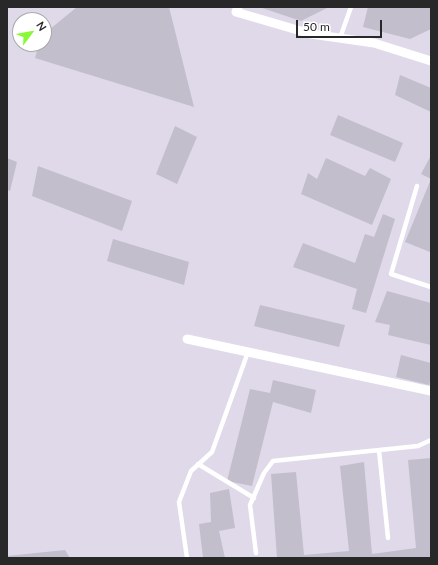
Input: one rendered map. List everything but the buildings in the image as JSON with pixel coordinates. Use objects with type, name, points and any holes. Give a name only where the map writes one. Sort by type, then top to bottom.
[{"type":"street","points":[[238,7],[236,12],[311,34],[374,43],[431,62]]},
{"type":"street","points":[[187,339],[431,391]]},
{"type":"lane","points":[[340,38],[350,7]]},
{"type":"lane","points":[[417,186],[391,274],[431,287]]},
{"type":"lane","points":[[187,558],[179,502],[191,471],[212,452],[248,352]]},
{"type":"lane","points":[[256,553],[250,505],[264,473],[273,461],[418,446],[431,440]]},
{"type":"lane","points":[[379,450],[388,538]]},
{"type":"lane","points":[[198,464],[254,498]]}]
